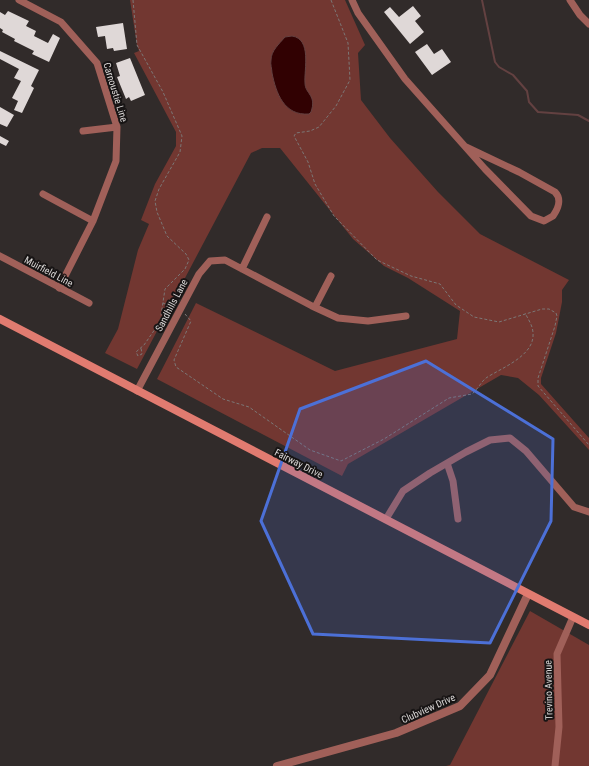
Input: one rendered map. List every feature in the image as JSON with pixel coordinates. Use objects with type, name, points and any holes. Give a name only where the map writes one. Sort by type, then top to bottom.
[{"type":"main road","name":"Fairway Drive","points":[[0,319],[589,625]]},
{"type":"street","name":"Carnoustie Line","points":[[19,0],[61,22],[98,63],[117,128],[116,161],[93,221],[59,288]]},
{"type":"street","points":[[352,0],[358,13],[405,79],[466,147],[531,216],[544,221],[553,216],[559,203],[558,195],[555,192],[519,172],[466,147]]},
{"type":"street","points":[[570,0],[580,15],[589,24]]},
{"type":"street","points":[[83,131],[117,128]]},
{"type":"street","points":[[43,194],[93,221]]},
{"type":"street","points":[[242,269],[267,217]]},
{"type":"street","name":"Muirfield Line","points":[[0,256],[90,303]]},
{"type":"street","name":"Sandhills Lane","points":[[137,391],[199,274],[210,261],[225,260],[338,318],[368,321],[406,316]]},
{"type":"street","points":[[315,307],[331,276]]},
{"type":"street","points":[[386,519],[403,491],[447,463],[490,440],[510,438],[526,450],[574,507],[589,512]]},
{"type":"street","points":[[447,463],[454,481],[458,519]]},
{"type":"street","name":"Clubview Drive","points":[[277,766],[396,733],[460,706],[490,675],[528,594]]},
{"type":"street","name":"Trevino Avenue","points":[[555,766],[558,727],[557,654],[573,617]]},
{"type":"path","points":[[132,0],[137,45],[163,92],[182,136],[180,152],[163,180],[155,201],[161,225],[167,236],[188,256],[188,263],[185,269],[167,286],[160,322],[141,348]]},
{"type":"path","points":[[331,0],[348,43],[350,80],[336,106],[319,127],[310,131],[296,134],[294,136],[308,162],[315,184],[334,216],[373,257],[411,276],[440,284],[456,305],[474,317],[499,322],[525,313],[549,309],[556,313],[557,316],[555,326],[538,378],[538,386],[589,445]]},
{"type":"path","points":[[164,303],[188,316],[191,320],[174,360],[176,367],[223,399],[249,407],[310,450],[342,461],[384,439],[449,398],[472,394],[485,378],[514,362],[528,348],[532,340],[532,329],[525,313]]},
{"type":"highlighted area","points":[[426,361],[553,439],[551,521],[490,643],[313,634],[261,521],[300,409]]},
{"type":"shaded area","points":[[130,0],[345,0],[365,45],[358,53],[361,100],[390,138],[438,192],[480,234],[569,280],[562,290],[562,302],[556,333],[541,378],[541,384],[589,438],[589,450],[539,395],[518,378],[501,375],[348,464],[342,476],[157,379],[196,303],[335,371],[457,339],[460,311],[408,278],[384,266],[353,239],[280,148],[262,148],[251,153],[137,369],[105,353],[118,329],[138,250],[149,224],[141,220],[155,184],[176,146],[176,132],[134,53],[139,51]]},
{"type":"shaded area","points":[[292,36],[298,38],[305,48],[306,87],[313,102],[311,112],[309,114],[300,114],[287,107],[279,95],[272,73],[271,57],[274,51],[285,37]]},
{"type":"shaded area","points":[[530,611],[589,645],[589,766],[446,766],[450,765]]},
{"type":"building","points":[[413,6],[421,16],[415,21],[424,32],[410,44],[384,12],[390,7],[399,17]]},
{"type":"building","points":[[8,11],[29,21],[26,26],[36,31],[34,36],[48,43],[53,34],[60,38],[49,62],[32,54],[34,51],[14,41],[15,39],[2,32],[3,30],[0,28],[0,12],[5,15]]},
{"type":"building","points":[[123,23],[127,49],[114,51],[113,48],[107,49],[105,36],[98,37],[96,27]]},
{"type":"building","points":[[427,44],[434,54],[442,49],[451,62],[432,75],[415,52]]},
{"type":"building","points":[[0,51],[39,70],[31,86],[34,88],[22,113],[14,110],[18,101],[12,98],[21,81],[14,78],[19,69],[0,59]]},
{"type":"building","points":[[130,58],[145,95],[131,101],[129,97],[126,99],[117,77],[120,76],[116,63]]},
{"type":"building","points":[[0,107],[14,115],[7,127],[0,124]]},
{"type":"building","points":[[0,136],[9,141],[6,146],[0,143]]},
{"type":"waterway","points":[[482,0],[495,62],[499,67],[513,75],[527,91],[529,102],[538,112],[578,115],[589,121]]}]
